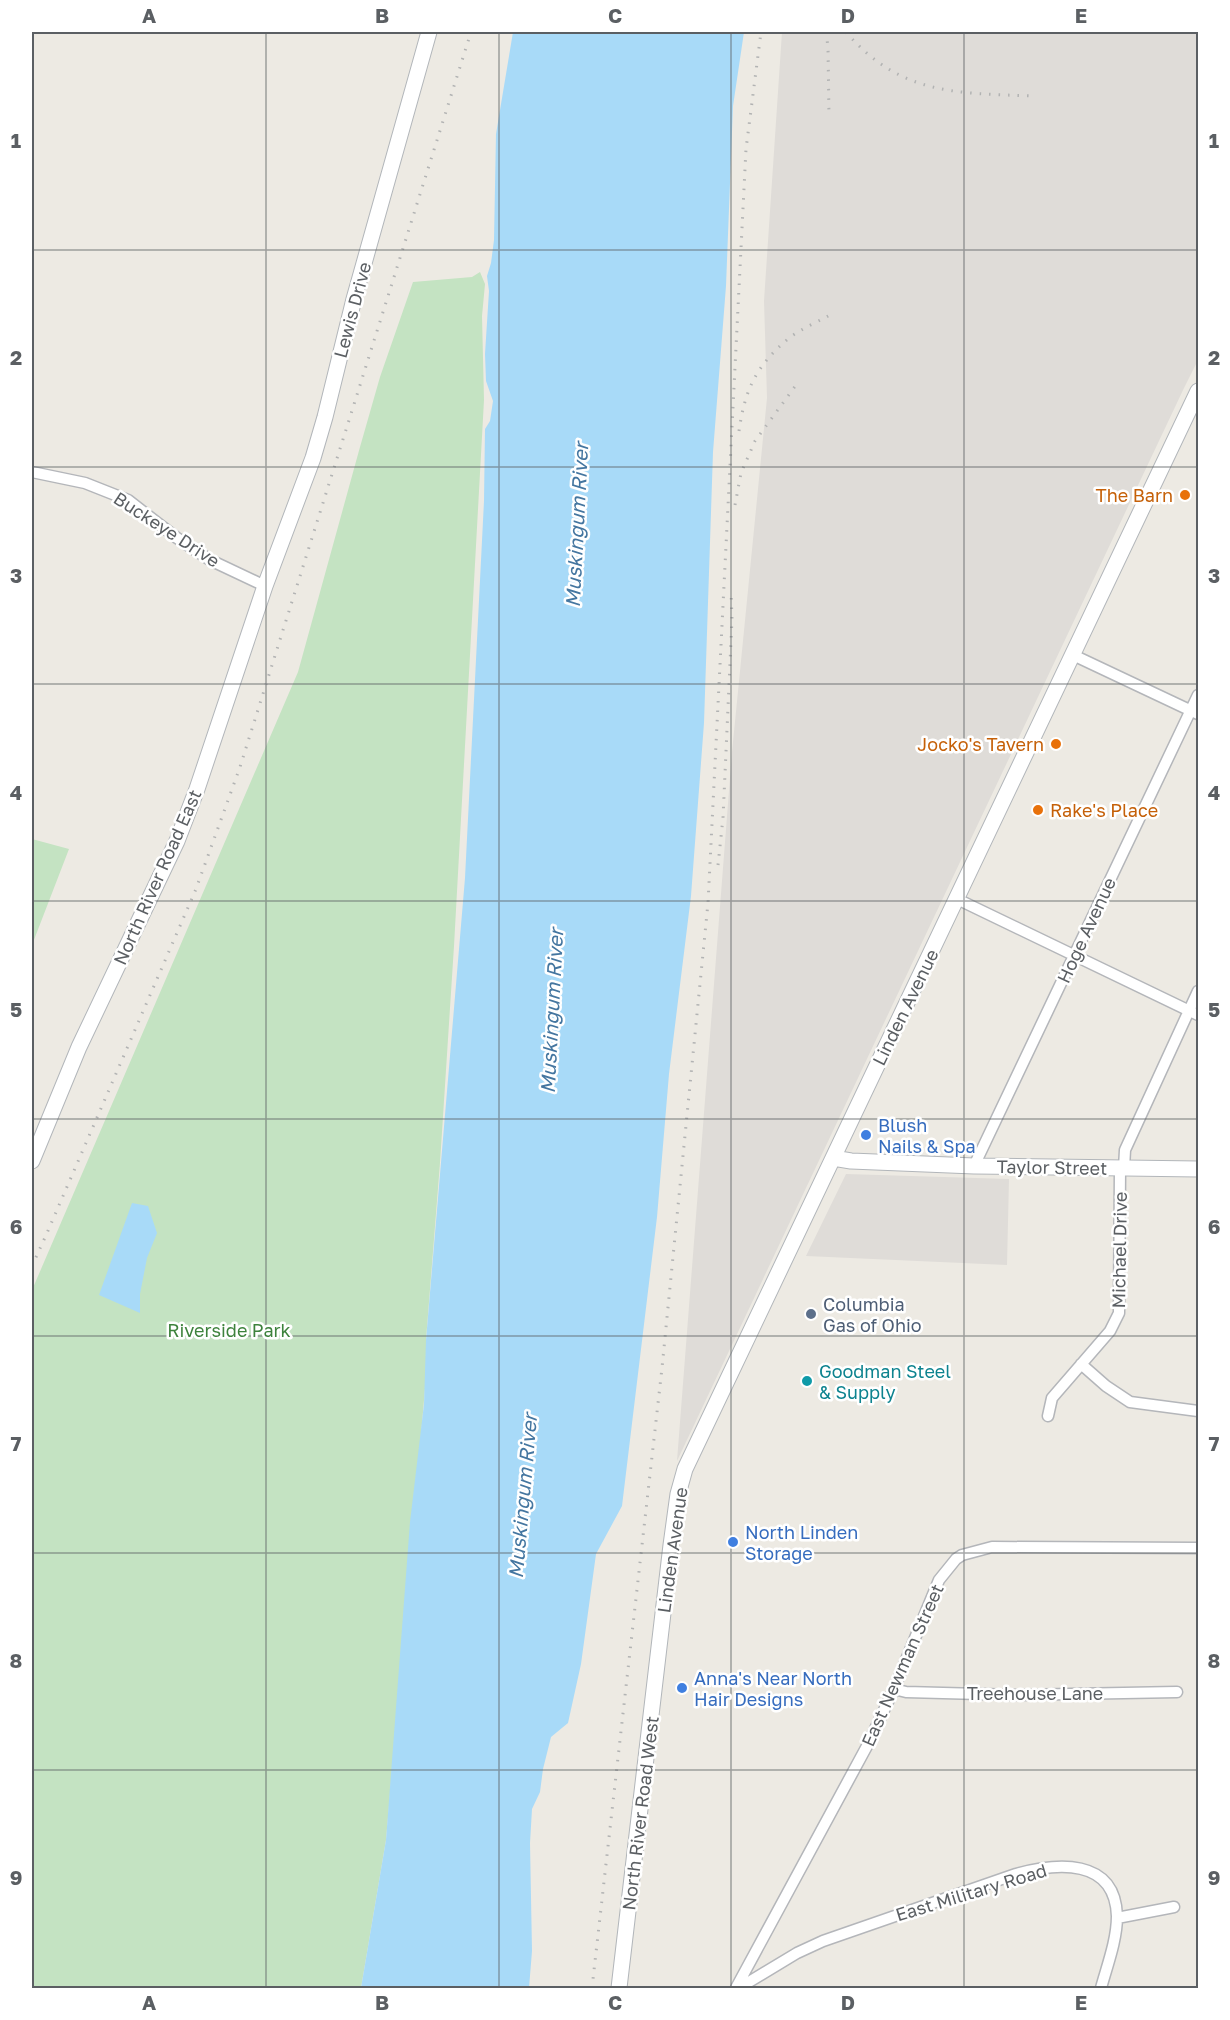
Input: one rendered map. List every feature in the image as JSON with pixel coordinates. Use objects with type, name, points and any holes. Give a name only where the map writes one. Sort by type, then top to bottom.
[{"type":"street","name":"Lewis Drive","points":[[265,586],[313,458],[354,299],[429,32]]},
{"type":"street","name":"Linden Avenue","points":[[660,1637],[670,1545],[683,1475],[1198,391]]},
{"type":"street","name":"Buckeye Drive","points":[[32,472],[85,483],[128,500],[210,560],[265,586]]},
{"type":"street","name":"North River Road East","points":[[32,1161],[79,1047],[177,841],[197,789],[265,586]]},
{"type":"street","points":[[1073,655],[1195,712]]},
{"type":"street","name":"Hoge Avenue","points":[[974,1166],[1074,956],[1195,712],[1198,695]]},
{"type":"street","points":[[957,899],[1194,1013]]},
{"type":"street","name":"Michael Drive","points":[[1048,1416],[1052,1398],[1110,1331],[1119,1313],[1122,1168],[1125,1150],[1194,1013],[1198,992]]},
{"type":"street","name":"Taylor Street","points":[[833,1158],[851,1161],[974,1166],[1198,1169]]},
{"type":"street","points":[[1082,1364],[1106,1386],[1130,1402],[1198,1411]]},
{"type":"street","name":"East Newman Street","points":[[737,1989],[867,1746],[894,1689],[939,1580],[962,1555],[992,1547],[1198,1548]]},
{"type":"street","name":"North River Road West","points":[[619,1989],[660,1637]]},
{"type":"street","name":"Treehouse Lane","points":[[894,1689],[916,1692],[1017,1695],[1177,1692]]},
{"type":"street","name":"East Military Road","points":[[737,1989],[797,1953],[824,1941],[1036,1868],[1064,1866],[1089,1871],[1098,1877],[1111,1892],[1115,1904],[1117,1917],[1115,1934],[1101,1989]]},
{"type":"street","points":[[1117,1917],[1174,1907]]},
{"type":"shaded area","points":[[782,32],[1198,32],[1198,360],[677,1461],[732,752],[767,398],[764,301]]},
{"type":"shaded area","points":[[846,1174],[1009,1179],[1007,1265],[806,1256]]},
{"type":"green space","name":"Riverside Park","points":[[480,272],[485,284],[482,316],[484,400],[454,946],[426,1340],[426,1377],[386,1840],[361,1988],[32,1988],[32,1290],[298,672],[380,377],[413,282],[472,277]]},
{"type":"green space","points":[[32,839],[69,849],[32,945]]},
{"type":"water","name":"Muskingum River","points":[[513,32],[744,32],[733,106],[726,286],[713,452],[704,723],[691,896],[669,1074],[657,1217],[622,1506],[596,1554],[581,1664],[568,1723],[551,1737],[540,1792],[532,1809],[530,1843],[532,1951],[529,1988],[361,1988],[386,1840],[410,1522],[424,1404],[426,1340],[465,878],[484,501],[485,429],[490,421],[493,401],[486,381],[485,354],[489,291],[487,276],[494,240],[496,134]]},
{"type":"water","points":[[132,1203],[148,1206],[157,1233],[147,1258],[140,1294],[140,1313],[99,1295]]},
{"type":"railway","points":[[32,1266],[196,889],[240,767],[471,32]]},
{"type":"railway","points":[[592,1988],[662,1368],[708,903],[746,149],[761,32]]},
{"type":"railway","points":[[826,32],[829,116]]},
{"type":"railway","points":[[846,32],[866,53],[887,68],[909,79],[954,91],[1032,96]]},
{"type":"railway","points":[[739,431],[749,390],[768,358],[789,338],[830,315]]},
{"type":"railway","points":[[735,505],[741,473],[755,441],[799,381]]},
{"type":"railway","points":[[718,865],[723,818],[732,619],[731,590]]},
{"type":"place","name":"The Barn","points":[[1185,495]]},
{"type":"place","name":"Jocko's Tavern","points":[[1056,744]]},
{"type":"place","name":"Rake's Place","points":[[1038,810]]},
{"type":"place","name":"Blush Nails & Spa","points":[[866,1135]]},
{"type":"place","name":"Columbia Gas of Ohio","points":[[811,1314]]},
{"type":"place","name":"Goodman Steel & Supply","points":[[807,1381]]},
{"type":"place","name":"North Linden Storage","points":[[733,1542]]},
{"type":"place","name":"Anna's Near North Hair Designs","points":[[682,1688]]}]
